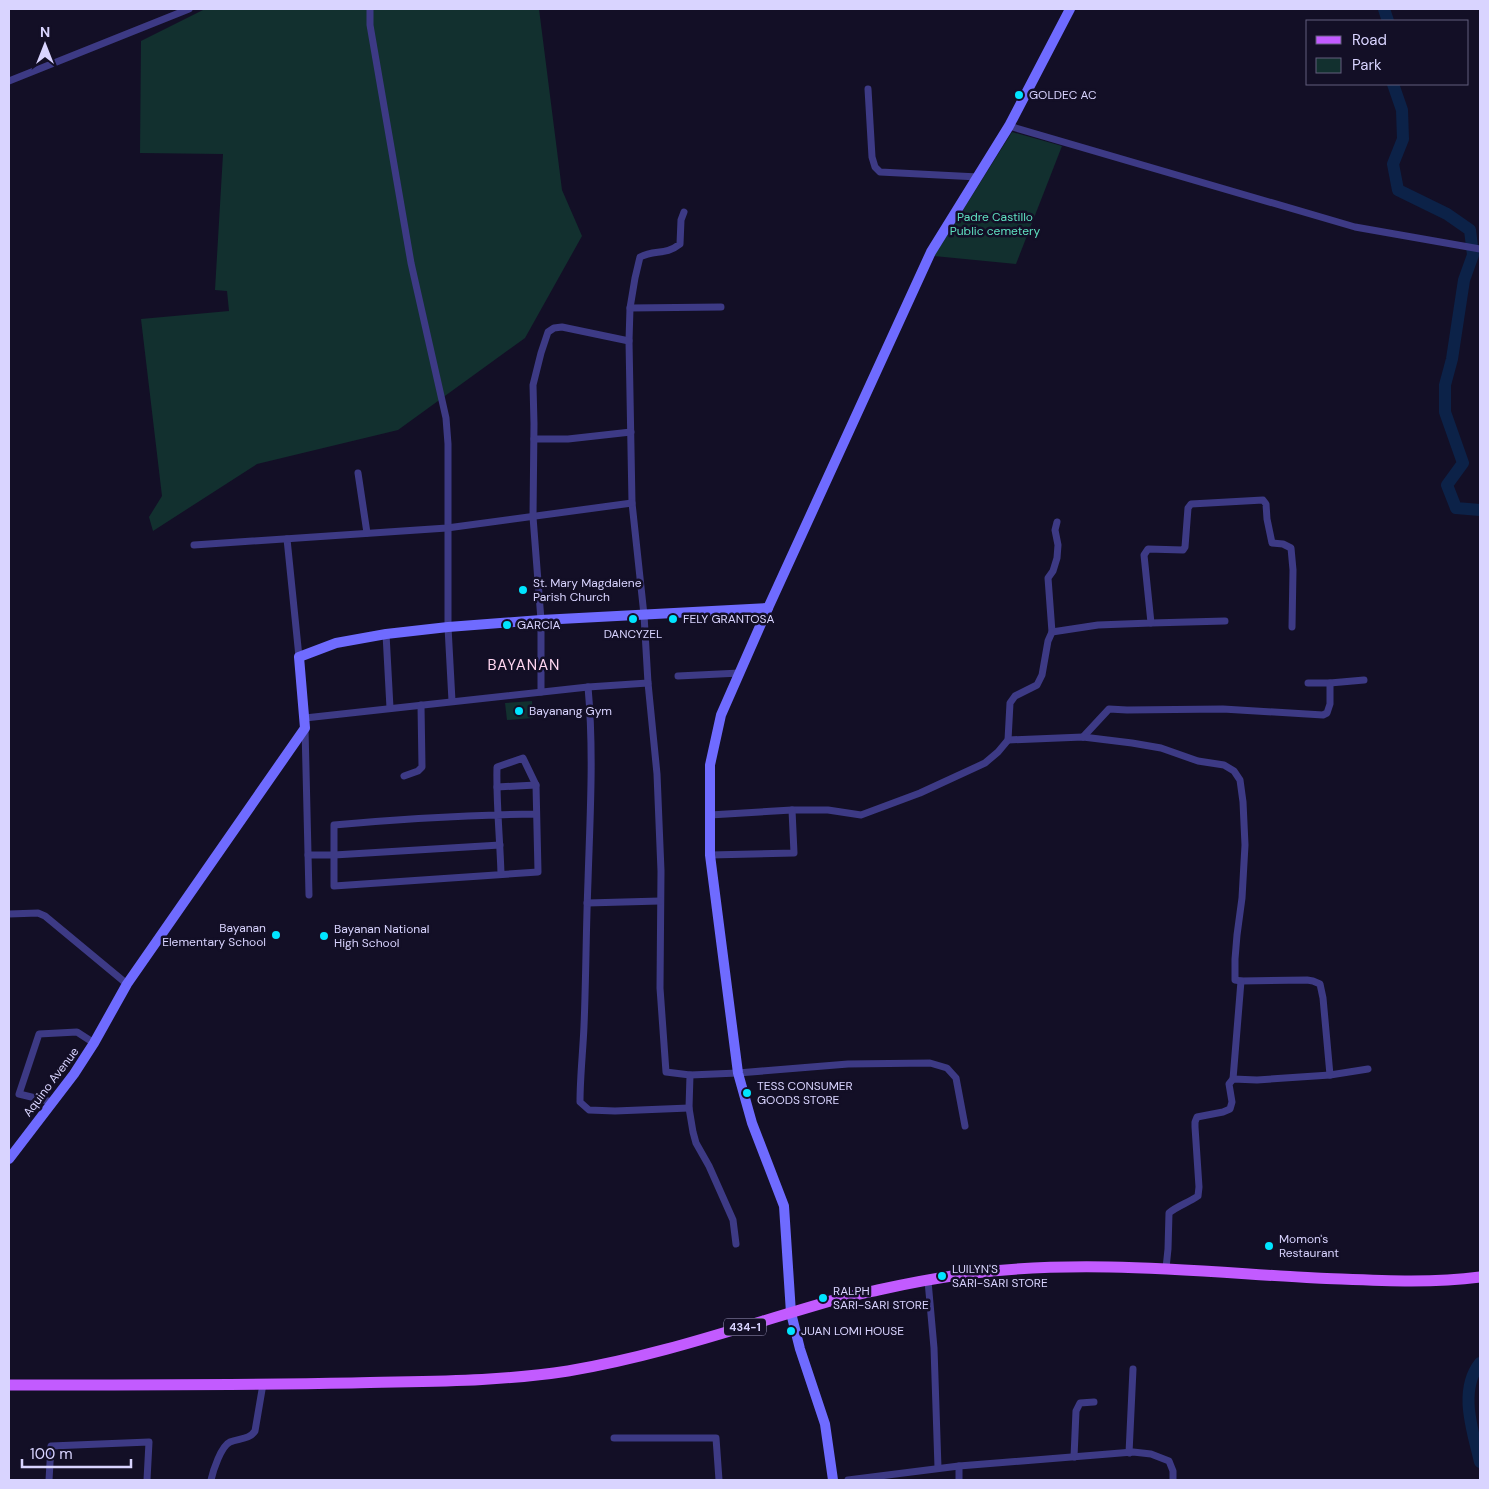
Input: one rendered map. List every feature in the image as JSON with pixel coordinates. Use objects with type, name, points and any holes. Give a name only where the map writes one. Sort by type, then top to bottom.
[{"type":"main road","name":"434-1","points":[[9,1386],[262,1384],[468,1380],[533,1376],[565,1372],[660,1352],[838,1298],[973,1273],[1038,1268],[1166,1268],[1253,1275],[1392,1281],[1480,1277]]},
{"type":"street","points":[[9,81],[189,9]]},
{"type":"street","points":[[370,9],[370,25],[410,263],[446,418],[448,444],[448,628],[452,701]]},
{"type":"street","points":[[833,1480],[825,1424],[800,1350],[791,1313],[784,1206],[752,1123],[738,1073],[710,856],[710,765],[722,715],[768,608],[932,252],[1009,126],[1070,9]]},
{"type":"street","points":[[868,89],[872,157],[875,167],[880,172],[978,177]]},
{"type":"street","points":[[1009,126],[1355,227],[1480,249]]},
{"type":"street","points":[[684,212],[681,220],[680,244],[672,251],[647,253],[640,257],[630,308],[629,341],[632,503],[644,615],[648,683],[657,774],[661,871],[660,988],[666,1072],[690,1075],[848,1064],[930,1063],[946,1068],[956,1078],[965,1126]]},
{"type":"street","points":[[630,308],[721,307]]},
{"type":"street","points":[[541,692],[541,620],[533,517],[533,385],[540,353],[548,332],[554,328],[562,327],[629,341]]},
{"type":"street","points":[[534,439],[568,439],[631,432]]},
{"type":"street","points":[[358,473],[367,533]]},
{"type":"street","points":[[1151,623],[1144,555],[1148,549],[1183,550],[1185,548],[1188,508],[1191,504],[1262,500],[1266,504],[1272,542],[1291,548],[1293,570],[1292,627]]},
{"type":"street","points":[[194,545],[448,528],[632,503]]},
{"type":"street","points":[[710,815],[792,810],[828,810],[861,815],[920,793],[985,763],[1008,740],[1010,703],[1015,696],[1037,685],[1042,675],[1047,646],[1052,632],[1048,578],[1053,571],[1057,558],[1058,545],[1055,530],[1057,522]]},
{"type":"street","points":[[287,539],[305,723],[309,895]]},
{"type":"street","points":[[299,657],[336,643],[386,634],[541,620],[768,608]]},
{"type":"street","points":[[1052,632],[1098,625],[1226,621]]},
{"type":"street","points":[[386,634],[390,708]]},
{"type":"street","points":[[678,676],[740,673]]},
{"type":"street","points":[[1308,683],[1364,680]]},
{"type":"street","points":[[305,723],[390,708],[588,687],[648,683]]},
{"type":"street","points":[[1082,737],[1108,709],[1223,709],[1323,715],[1327,713],[1330,704],[1330,683]]},
{"type":"street","points":[[588,687],[592,772],[580,1102],[590,1110],[615,1111],[689,1108]]},
{"type":"street","points":[[404,776],[418,771],[422,767],[421,705]]},
{"type":"street","name":"Aquino Avenue","points":[[9,1159],[74,1074],[94,1043],[127,984],[305,723]]},
{"type":"street","points":[[1008,740],[1082,737],[1132,742],[1198,761],[1224,765],[1234,771],[1240,780],[1245,844],[1242,898],[1236,934],[1236,980],[1307,980],[1320,984],[1330,1075]]},
{"type":"street","points":[[501,874],[498,814],[497,767],[523,758],[536,785],[538,872],[334,886],[334,825],[498,814],[536,814]]},
{"type":"street","points":[[497,787],[536,785]]},
{"type":"street","points":[[710,856],[794,853],[792,810]]},
{"type":"street","points":[[308,856],[500,845]]},
{"type":"street","points":[[587,903],[660,901]]},
{"type":"street","points":[[9,914],[38,912],[45,916],[127,984]]},
{"type":"street","points":[[1166,1268],[1169,1214],[1175,1208],[1190,1202],[1198,1196],[1195,1122],[1197,1118],[1230,1109],[1232,1102],[1229,1084],[1233,1079],[1241,981]]},
{"type":"street","points":[[52,1102],[19,1094],[39,1034],[77,1032],[94,1043]]},
{"type":"street","points":[[1233,1079],[1257,1080],[1330,1075],[1368,1069]]},
{"type":"street","points":[[690,1075],[689,1108],[696,1143],[709,1166],[733,1220],[736,1244]]},
{"type":"street","points":[[928,1281],[934,1348],[938,1468]]},
{"type":"street","points":[[1129,1452],[1133,1369]]},
{"type":"street","points":[[211,1480],[225,1446],[229,1442],[247,1438],[255,1431],[262,1384]]},
{"type":"street","points":[[1074,1457],[1076,1411],[1080,1403],[1094,1402]]},
{"type":"street","points":[[614,1438],[716,1438],[719,1480]]},
{"type":"street","points":[[48,1480],[51,1446],[148,1442],[147,1480]]},
{"type":"street","points":[[848,1480],[938,1468],[1129,1452],[1151,1454],[1169,1461],[1173,1471],[1173,1480]]},
{"type":"street","points":[[959,1466],[959,1480]]},
{"type":"green space","points":[[205,9],[539,9],[562,190],[582,236],[525,338],[398,430],[257,464],[153,531],[149,517],[162,496],[141,319],[229,311],[227,291],[215,290],[223,154],[140,153],[141,41]]},
{"type":"green space","name":"Padre Castillo Public cemetery","points":[[1012,132],[1062,146],[1016,264],[934,256]]},
{"type":"green space","name":"Bayanang Gym","points":[[532,701],[533,718],[507,720],[505,703]]},
{"type":"waterway","points":[[1384,9],[1388,20]]},
{"type":"waterway","points":[[1393,85],[1402,110],[1403,139],[1393,164],[1398,190],[1447,214],[1470,230],[1473,255],[1464,280],[1452,359],[1445,385],[1445,412],[1463,463],[1447,485],[1456,508],[1480,510]]},
{"type":"waterway","points":[[1480,1363],[1473,1374],[1468,1398],[1471,1424],[1480,1462]]},
{"type":"place","name":"GOLDEC AC","points":[[1019,95]]},
{"type":"place","name":"St. Mary Magdalene Parish Church","points":[[523,590]]},
{"type":"place","name":"DANCYZEL","points":[[633,619]]},
{"type":"place","name":"FELY GRANTOSA","points":[[673,619]]},
{"type":"place","name":"GARCIA","points":[[507,625]]},
{"type":"place","name":"Bayanang Gym","points":[[519,711]]},
{"type":"place","name":"Bayanan Elementary School","points":[[276,935]]},
{"type":"place","name":"Bayanan National High School","points":[[324,936]]},
{"type":"place","name":"TESS CONSUMER GOODS STORE","points":[[747,1093]]},
{"type":"place","name":"Momon's Restaurant","points":[[1269,1246]]},
{"type":"place","name":"LUILYN'S SARI-SARI STORE","points":[[942,1276]]},
{"type":"place","name":"RALPH SARI-SARI STORE","points":[[823,1298]]},
{"type":"place","name":"JUAN LOMI HOUSE","points":[[791,1331]]},
{"type":"district","name":"BAYANAN","points":[[524,665]]}]
